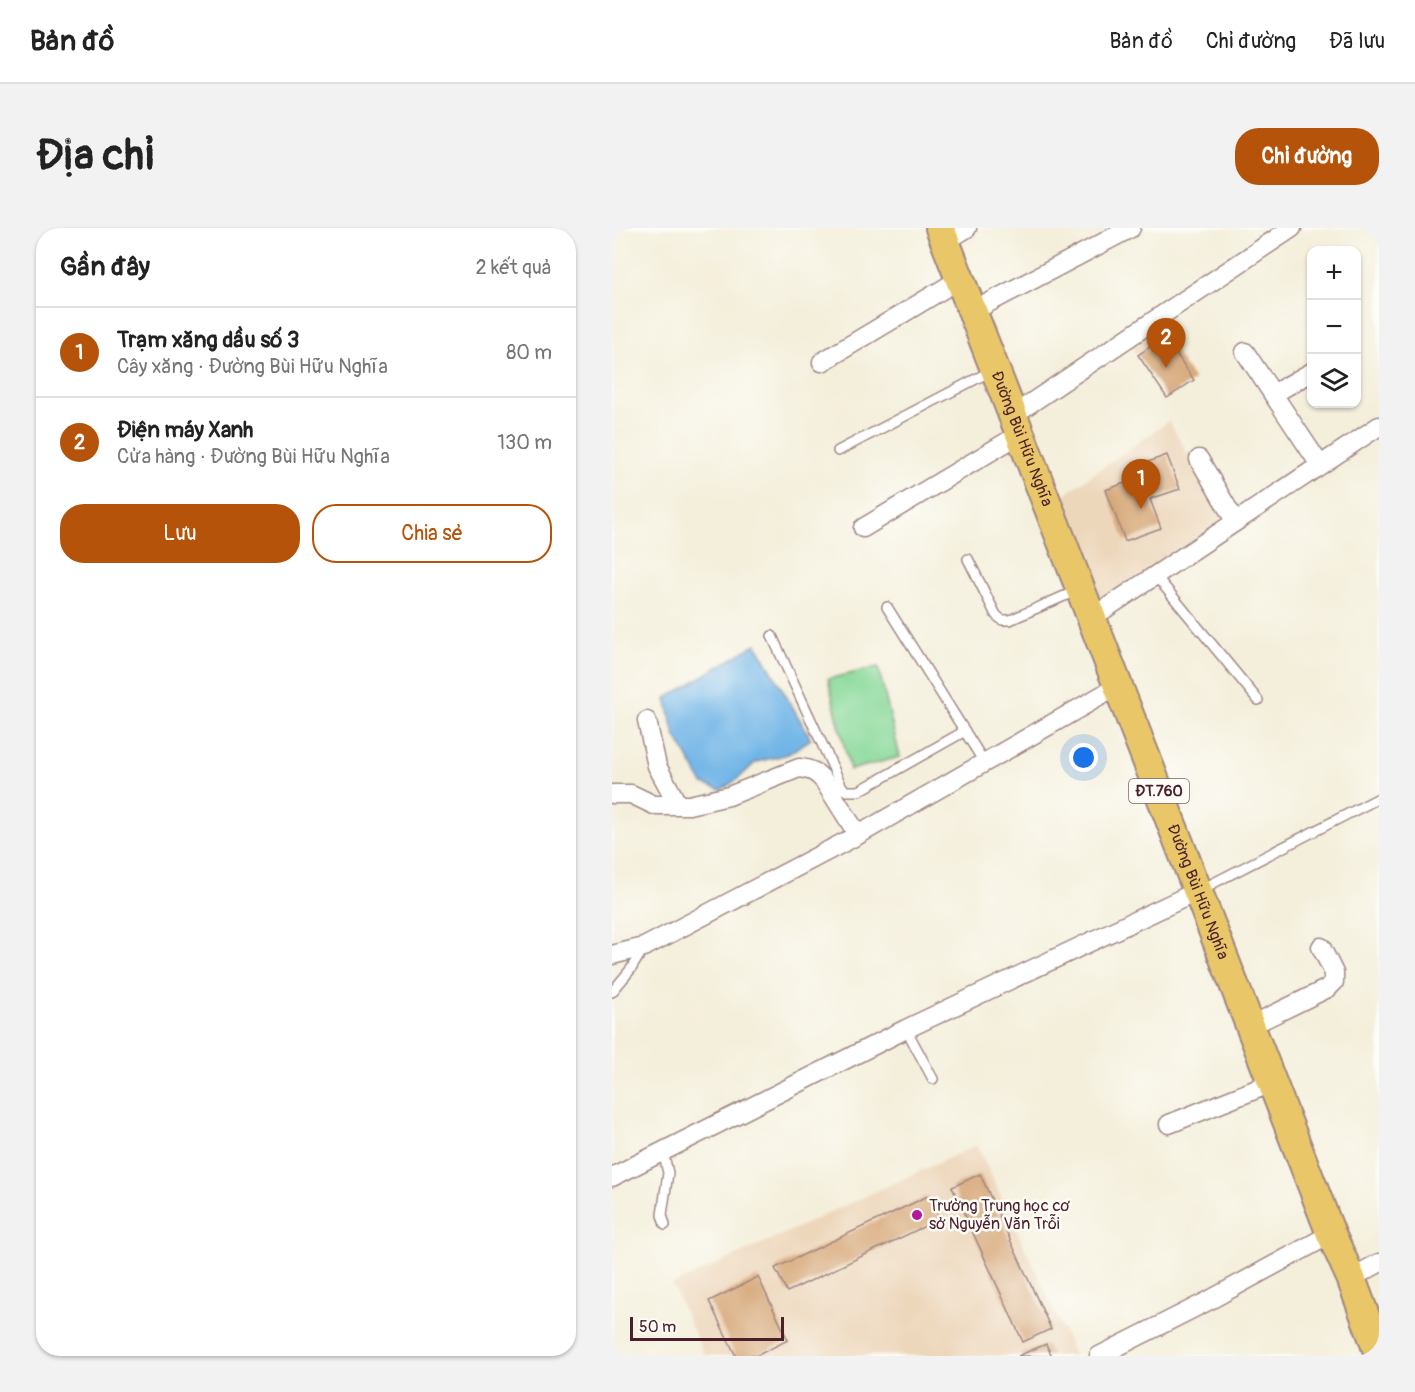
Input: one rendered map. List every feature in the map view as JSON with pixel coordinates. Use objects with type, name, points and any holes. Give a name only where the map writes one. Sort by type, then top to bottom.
[{"type":"main road","name":"Đường Bùi Hữu Nghĩa","points":[[951,232],[960,279],[1080,589],[1093,617],[1330,1234],[1351,1278],[1379,1354]]},
{"type":"street","points":[[973,311],[1131,228]]},
{"type":"street","points":[[863,528],[1016,424],[1292,228]]},
{"type":"street","points":[[822,362],[960,279]]},
{"type":"street","points":[[1245,352],[1320,465]]},
{"type":"street","points":[[1273,394],[1307,374]]},
{"type":"street","points":[[1093,617],[1379,426]]},
{"type":"street","points":[[1199,459],[1235,521]]},
{"type":"street","points":[[612,955],[644,947],[858,835],[1118,686]]},
{"type":"street","points":[[647,721],[657,766],[678,805]]},
{"type":"street","points":[[612,794],[631,794],[654,805],[689,805],[729,796],[799,768],[808,769],[818,774],[824,781],[858,835]]},
{"type":"street","points":[[612,1177],[906,1029],[1198,891]]},
{"type":"street","points":[[1250,1026],[1328,988],[1334,982],[1334,973],[1321,947]]},
{"type":"street","points":[[1169,1124],[1272,1083]]},
{"type":"street","points":[[1099,1356],[1198,1306],[1330,1234]]},
{"type":"street","points":[[1351,1278],[1379,1263]]},
{"type":"lane","points":[[838,451],[995,368]]},
{"type":"lane","points":[[968,559],[996,615],[1002,620],[1010,620],[1080,589]]},
{"type":"lane","points":[[1155,574],[1258,700]]},
{"type":"lane","points":[[887,607],[984,762]]},
{"type":"lane","points":[[772,636],[842,787],[847,791],[859,791],[964,731]]},
{"type":"lane","points":[[1198,891],[1379,798]]},
{"type":"lane","points":[[612,992],[631,969],[644,947]]},
{"type":"lane","points":[[906,1029],[933,1079]]},
{"type":"lane","points":[[663,1151],[668,1173],[662,1215],[665,1225]]},
{"type":"shaded area","points":[[1158,327],[1194,380],[1167,398],[1130,345]]},
{"type":"shaded area","points":[[1169,421],[1226,519],[1100,603],[1058,499]]},
{"type":"shaded area","name":"Trường Trung học cơ sở Nguyễn Văn Trỗi","points":[[977,1145],[1075,1356],[705,1356],[672,1285]]},
{"type":"green space","points":[[878,667],[900,757],[850,770],[828,679]]},
{"type":"water","points":[[756,644],[811,739],[788,754],[756,762],[739,778],[721,790],[703,784],[675,735],[666,698]]},
{"type":"building","points":[[1165,337],[1194,380],[1167,398],[1138,355]]},
{"type":"building","points":[[1167,455],[1180,489],[1150,499],[1161,528],[1125,541],[1106,490],[1141,477],[1137,466]]},
{"type":"building","points":[[980,1174],[1051,1329],[1023,1342],[952,1187]]},
{"type":"building","points":[[928,1196],[940,1219],[787,1292],[775,1268]]},
{"type":"building","points":[[758,1277],[788,1340],[756,1356],[736,1356],[709,1301]]},
{"type":"building","points":[[1046,1344],[1052,1356],[1018,1356]]},
{"type":"place","name":"Điện máy Xanh","points":[[1166,368]]},
{"type":"place","name":"Trạm xăng dầu số 3","points":[[1141,509]]},
{"type":"place","name":"Trường Trung học cơ sở Nguyễn Văn Trỗi","points":[[917,1215]]}]
